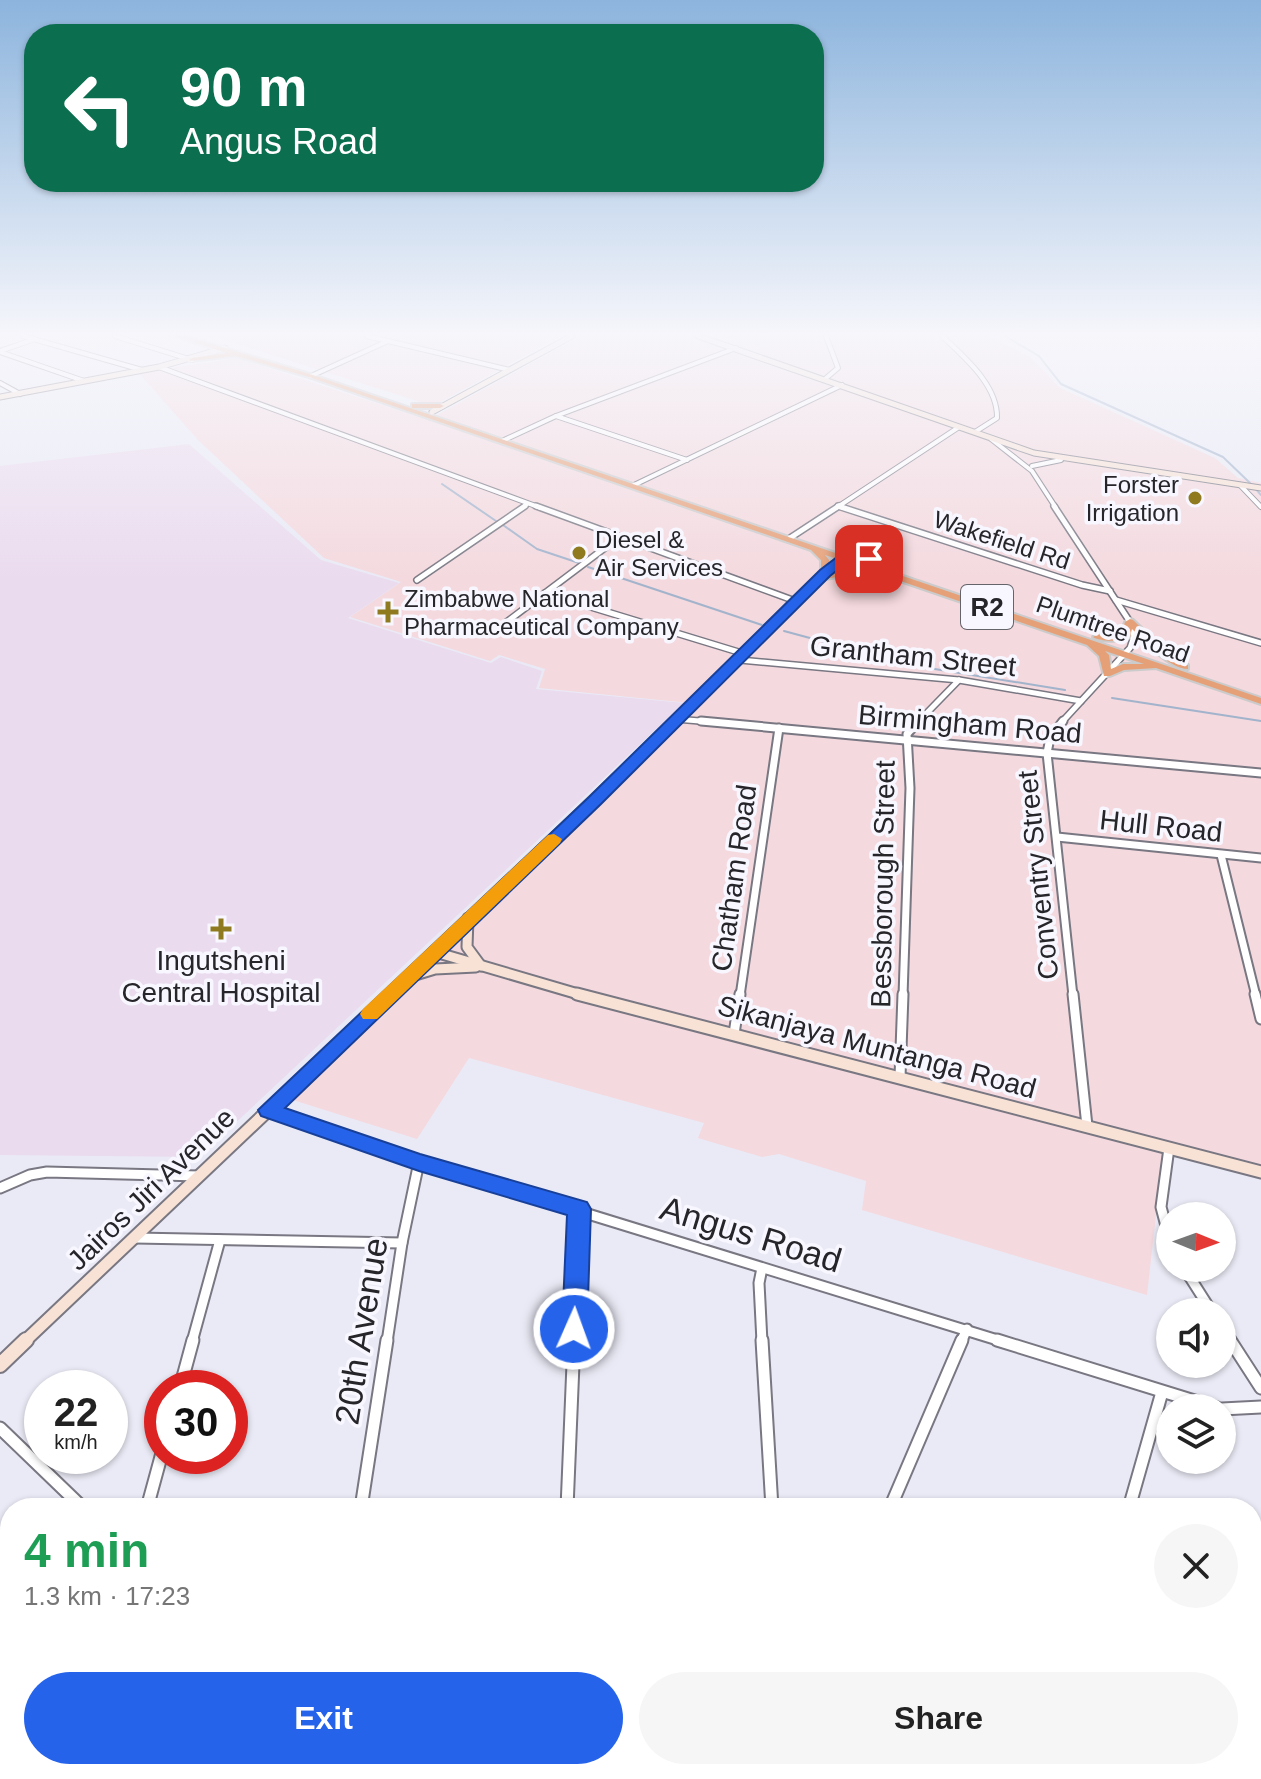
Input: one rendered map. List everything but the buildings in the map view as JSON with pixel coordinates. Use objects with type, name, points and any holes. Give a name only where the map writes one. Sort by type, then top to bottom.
[{"type":"highway","name":"Plumtree Road","points":[[456,419],[505,440],[635,485],[869,559],[1098,637],[1128,651]]},
{"type":"highway","name":"Plumtree Road","points":[[793,536],[893,574],[1180,669],[1261,701]]},
{"type":"highway","points":[[808,544],[825,560],[824,577],[855,571],[893,574]]},
{"type":"highway","points":[[839,549],[849,558],[869,559]]},
{"type":"highway","points":[[1098,637],[1125,637],[1130,622],[1180,669]]},
{"type":"highway","points":[[1081,638],[1104,655],[1107,674],[1137,665],[1180,669]]},
{"type":"highway","name":"Plumtree Road","points":[[1180,669],[1261,693]]},
{"type":"street","points":[[299,419],[798,602]]},
{"type":"street","points":[[505,440],[550,419]]},
{"type":"street","points":[[565,419],[687,460]]},
{"type":"street","points":[[635,485],[772,419]]},
{"type":"street","points":[[937,419],[1061,460],[1260,488]]},
{"type":"street","points":[[975,432],[995,419]]},
{"type":"street","points":[[793,536],[959,427]]},
{"type":"street","points":[[991,439],[1032,468],[1130,622],[1134,636],[1128,651]]},
{"type":"street","points":[[1032,468],[1034,453]]},
{"type":"street","points":[[1032,468],[1061,460]]},
{"type":"street","points":[[1241,485],[1261,507]]},
{"type":"street","points":[[417,580],[527,504]]},
{"type":"street","name":"Wakefield Rd","points":[[838,506],[1082,585],[1110,591]]},
{"type":"street","points":[[500,627],[618,538]]},
{"type":"street","name":"Jairos Jiri Avenue","points":[[0,1365],[468,918],[595,801],[824,577],[849,558]]},
{"type":"street","name":"Grantham Street","points":[[545,593],[742,657],[959,680],[1081,701]]},
{"type":"street","points":[[1116,600],[1261,643]]},
{"type":"street","name":"Conventry Street","points":[[1087,1126],[1047,753],[1050,738],[1128,651]]},
{"type":"street","points":[[906,740],[911,728],[959,680]]},
{"type":"street","name":"Birmingham Road","points":[[676,719],[1261,773]]},
{"type":"street","name":"Chatham Road","points":[[734,1034],[779,728]]},
{"type":"street","name":"Bessborough Street","points":[[900,1077],[910,788],[906,740]]},
{"type":"street","name":"Hull Road","points":[[1057,837],[1261,858]]},
{"type":"street","points":[[1221,855],[1261,1019]]},
{"type":"street","points":[[468,918],[467,947],[481,966]]},
{"type":"street","name":"Sikanjaya Muntanga Road","points":[[435,952],[452,963],[481,966],[1261,1172]]},
{"type":"street","points":[[405,979],[435,969],[481,966]]},
{"type":"street","name":"Angus Road","points":[[268,1110],[419,1162],[1169,1394]]},
{"type":"street","points":[[1162,1202],[1169,1148]]},
{"type":"street","name":"20th Avenue","points":[[363,1498],[402,1243],[419,1162]]},
{"type":"street","points":[[0,1188],[30,1175],[47,1172],[201,1176]]},
{"type":"street","points":[[567,1498],[579,1209]]},
{"type":"street","points":[[135,1238],[402,1243]]},
{"type":"street","points":[[185,1370],[220,1240]]},
{"type":"street","points":[[762,1268],[759,1283],[771,1498]]},
{"type":"street","points":[[894,1498],[967,1329]]},
{"type":"street","points":[[1236,1350],[1261,1388]]},
{"type":"street","points":[[1133,1498],[1162,1392]]},
{"type":"street","name":"Angus Road","points":[[1236,1408],[1261,1407]]},
{"type":"street","points":[[0,1428],[73,1498]]},
{"type":"street","points":[[150,1498],[156,1474]]},
{"type":"shaded area","points":[[180,419],[1129,419],[1215,458],[1238,478],[1261,483],[1261,1169],[1164,1144],[1147,1295],[862,1210],[866,1181],[779,1154],[762,1157],[698,1138],[704,1123],[469,1058],[417,1139],[293,1100],[700,704],[539,688],[545,669],[499,655],[490,661],[350,617],[401,582],[324,558]]},
{"type":"shaded area","name":"Ingutsheni Central Hospital","points":[[189,444],[321,560],[399,583],[348,618],[491,663],[501,657],[542,671],[536,689],[684,703],[199,1157],[0,1155],[0,466]]},
{"type":"waterway","points":[[1139,419],[1223,457],[1250,483]]},
{"type":"waterway","points":[[442,484],[496,521]]},
{"type":"waterway","points":[[1255,488],[1261,495]]},
{"type":"waterway","points":[[503,525],[537,549],[579,563]]},
{"type":"waterway","points":[[588,567],[762,625]]},
{"type":"waterway","points":[[784,631],[910,665],[1065,690]]},
{"type":"waterway","points":[[1112,698],[1261,721]]},
{"type":"slow traffic","points":[[370,1014],[554,839]]},
{"type":"place","name":"Forster Irrigation","points":[[1195,498]]},
{"type":"place","name":"Diesel & Air Services","points":[[579,553]]},
{"type":"place","name":"Zimbabwe National Pharmaceutical Company","points":[[388,612]]},
{"type":"place","name":"Ingutsheni Central Hospital","points":[[221,929]]},
{"type":"route","points":[[574,1329],[579,1209],[419,1162],[268,1110],[595,801],[825,573],[841,560],[869,559]]}]
